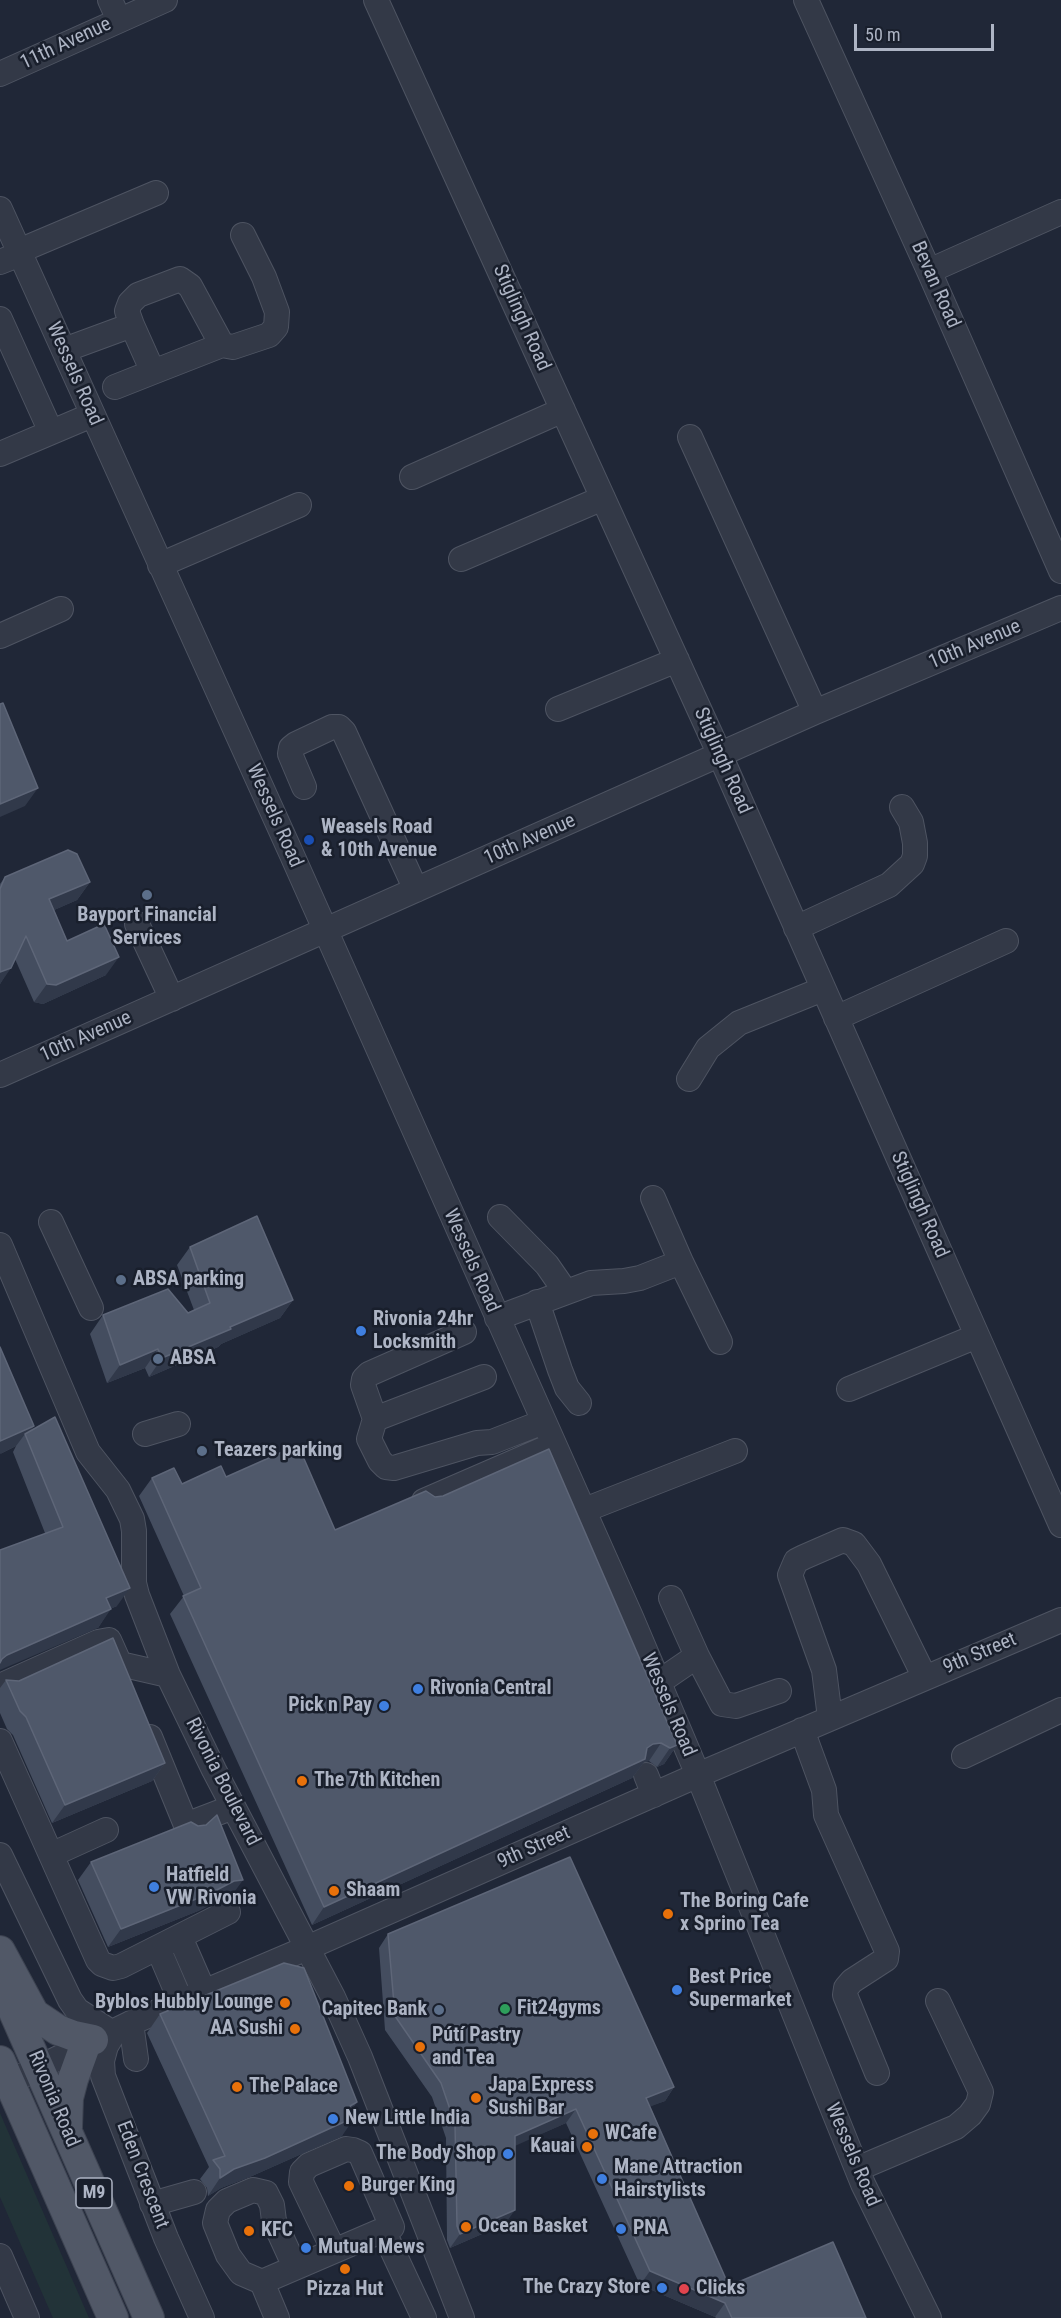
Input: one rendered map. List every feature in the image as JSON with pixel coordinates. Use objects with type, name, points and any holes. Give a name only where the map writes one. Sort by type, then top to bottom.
[{"type":"main road","points":[[0,1952],[34,2014],[58,2030],[74,2036],[107,2034]]},
{"type":"main road","name":"Rivonia Road","points":[[0,1980],[149,2318]]},
{"type":"main road","points":[[66,2132],[68,2098],[73,2079],[107,2034]]},
{"type":"main road","name":"Rivonia Road","points":[[5,2071],[113,2318]]},
{"type":"street","name":"Stiglingh Road","points":[[376,0],[720,755],[1061,1525]]},
{"type":"street","name":"Bevan Road","points":[[806,0],[929,271],[1061,572]]},
{"type":"street","name":"11th Avenue","points":[[0,75],[114,10],[154,2]]},
{"type":"street","points":[[11,251],[156,193]]},
{"type":"street","name":"Wessels Road","points":[[0,209],[11,251],[63,350],[325,930],[659,1682],[857,2169],[929,2318]]},
{"type":"street","points":[[929,271],[1061,212]]},
{"type":"street","points":[[115,387],[222,345],[233,347],[256,341],[269,335],[276,327],[277,312],[264,277],[243,235]]},
{"type":"street","points":[[153,372],[127,311],[130,303],[138,295],[180,279],[190,286],[222,345]]},
{"type":"street","points":[[0,319],[51,432]]},
{"type":"street","points":[[63,350],[132,325]]},
{"type":"street","points":[[412,477],[563,410]]},
{"type":"street","points":[[0,454],[92,416]]},
{"type":"street","points":[[690,436],[815,712]]},
{"type":"street","points":[[461,559],[603,498]]},
{"type":"street","points":[[160,565],[299,506]]},
{"type":"street","name":"10th Avenue","points":[[0,1075],[815,712],[1061,608]]},
{"type":"street","points":[[0,636],[61,609]]},
{"type":"street","points":[[558,709],[677,660]]},
{"type":"street","points":[[304,787],[290,754],[291,748],[332,728],[339,728],[344,732],[416,890]]},
{"type":"street","points":[[796,928],[888,885],[912,864],[915,856],[915,843],[911,822],[902,807]]},
{"type":"street","points":[[137,924],[172,999]]},
{"type":"street","points":[[836,1018],[1006,941]]},
{"type":"street","points":[[689,1079],[708,1048],[739,1023],[823,989]]},
{"type":"street","points":[[652,1198],[720,1342]]},
{"type":"street","points":[[500,1217],[547,1265],[565,1291]]},
{"type":"street","points":[[51,1222],[91,1308]]},
{"type":"street","name":"Rivonia Boulevard","points":[[0,1248],[87,1452],[118,1490],[132,1519],[134,1583],[168,1675],[360,2057],[460,2313]]},
{"type":"street","points":[[497,1318],[591,1282],[640,1278],[681,1262]]},
{"type":"street","points":[[537,1302],[564,1379],[579,1404]]},
{"type":"street","points":[[464,1332],[369,1374],[364,1379],[363,1385],[375,1419],[369,1439],[380,1461],[386,1467],[406,1465],[477,1443],[487,1432],[540,1416]]},
{"type":"street","points":[[849,1389],[977,1336]]},
{"type":"street","points":[[375,1419],[484,1377]]},
{"type":"street","points":[[145,1434],[178,1424]]},
{"type":"street","points":[[424,1501],[553,1445]]},
{"type":"street","points":[[582,1510],[735,1451]]},
{"type":"street","points":[[830,1718],[824,1670],[790,1575],[796,1561],[843,1540],[854,1544],[869,1564],[925,1677]]},
{"type":"street","points":[[671,1598],[722,1704],[736,1706],[779,1691]]},
{"type":"street","name":"9th Street","points":[[5,2071],[40,2068],[107,2034],[307,1948],[650,1785],[698,1775],[1061,1620]]},
{"type":"street","points":[[0,1686],[98,1642],[109,1640],[125,1675],[168,1675]]},
{"type":"street","points":[[659,1682],[697,1656]]},
{"type":"street","points":[[964,1756],[1061,1710]]},
{"type":"street","points":[[142,1718],[187,1827],[233,1807]]},
{"type":"street","points":[[802,1730],[824,1790],[826,1815],[888,1951],[886,1959],[852,1981],[846,1988],[845,1995],[877,2073]]},
{"type":"street","points":[[0,1741],[98,1960],[102,1964],[113,1968],[228,1912]]},
{"type":"street","points":[[51,1855],[106,1830]]},
{"type":"street","points":[[0,1855],[70,2000],[77,2010],[136,2059]]},
{"type":"street","points":[[180,1937],[204,1992]]},
{"type":"street","points":[[158,1948],[181,2002]]},
{"type":"street","points":[[857,2169],[956,2127],[970,2115],[978,2104],[981,2092],[938,2001]]},
{"type":"street","name":"Eden Crescent","points":[[107,2034],[102,2061],[104,2076],[152,2204],[184,2282],[202,2318]]},
{"type":"street","points":[[334,2251],[301,2182],[302,2172],[309,2164],[346,2149],[353,2150],[360,2153],[387,2229],[424,2318]]},
{"type":"street","points":[[277,2318],[262,2282],[242,2273],[228,2255],[214,2223],[218,2210],[227,2201],[253,2190],[266,2193],[272,2205],[274,2221],[295,2267]]},
{"type":"street","points":[[152,2204],[194,2192]]},
{"type":"street","points":[[262,2282],[421,2215]]},
{"type":"street","points":[[0,2256],[27,2318]]},
{"type":"street","points":[[435,2318],[460,2313]]},
{"type":"shaded area","points":[[0,2113],[89,2318],[53,2318],[0,2197]]},
{"type":"building","points":[[3,703],[38,788],[0,804],[0,704]]},
{"type":"building","points":[[68,850],[77,854],[90,882],[49,899],[67,941],[104,924],[119,957],[56,985],[47,984],[26,936],[11,968],[0,972],[0,889],[5,877]]},
{"type":"building","points":[[257,1216],[293,1300],[162,1358],[158,1349],[120,1365],[103,1315],[168,1289],[188,1313],[210,1303],[190,1247]]},
{"type":"building","points":[[0,1347],[34,1426],[0,1441]]},
{"type":"building","points":[[55,1417],[130,1588],[106,1598],[111,1609],[7,1655],[0,1663],[0,1550],[63,1527],[25,1434]]},
{"type":"building","name":"Rivonia Central","points":[[298,1445],[335,1530],[426,1491],[435,1497],[443,1496],[549,1449],[677,1745],[670,1748],[661,1743],[653,1744],[647,1748],[645,1759],[324,1907],[183,1596],[201,1588],[152,1478],[174,1468],[182,1484],[221,1466],[226,1477]]},
{"type":"building","points":[[113,1638],[165,1763],[65,1805],[26,1717],[20,1711],[6,1680],[19,1681]]},
{"type":"building","points":[[217,1815],[243,1880],[234,1881],[211,1893],[121,1929],[91,1862],[191,1822],[198,1826],[206,1825]]},
{"type":"building","points":[[570,1857],[674,2087],[646,2098],[729,2286],[833,2242],[866,2318],[732,2318],[725,2303],[650,2271],[576,2109],[515,2136],[515,2210],[460,2234],[457,2226],[455,2124],[441,2083],[395,2016],[388,1934]]},
{"type":"building","points":[[284,1963],[304,1968],[357,2102],[350,2106],[355,2117],[265,2158],[234,2169],[220,2178],[220,2169],[213,2160],[225,2156],[160,2014]]},
{"type":"place","name":"Weasels Road & 10th Avenue","points":[[309,840]]},
{"type":"place","name":"Bayport Financial Services","points":[[147,895]]},
{"type":"place","name":"ABSA parking","points":[[121,1280]]},
{"type":"place","name":"Rivonia 24hr Locksmith","points":[[361,1331]]},
{"type":"place","name":"ABSA","points":[[158,1359]]},
{"type":"place","name":"Teazers parking","points":[[202,1451]]},
{"type":"place","name":"Rivonia Central","points":[[418,1689]]},
{"type":"place","name":"Pick n Pay","points":[[384,1706]]},
{"type":"place","name":"The 7th Kitchen","points":[[302,1781]]},
{"type":"place","name":"Hatfield VW Rivonia","points":[[154,1887]]},
{"type":"place","name":"Shaam","points":[[334,1891]]},
{"type":"place","name":"The Boring Cafe x Sprino Tea","points":[[668,1914]]},
{"type":"place","name":"Best Price Supermarket","points":[[677,1990]]},
{"type":"place","name":"Byblos Hubbly Lounge","points":[[285,2003]]},
{"type":"place","name":"Fit24gyms","points":[[505,2009]]},
{"type":"place","name":"Capitec Bank","points":[[439,2010]]},
{"type":"place","name":"AA Sushi","points":[[295,2029]]},
{"type":"place","name":"Pútí Pastry and Tea","points":[[420,2047]]},
{"type":"place","name":"The Palace","points":[[237,2087]]},
{"type":"place","name":"Japa Express Sushi Bar","points":[[476,2098]]},
{"type":"place","name":"New Little India","points":[[333,2119]]},
{"type":"place","name":"WCafe","points":[[593,2134]]},
{"type":"place","name":"Kauai","points":[[587,2147]]},
{"type":"place","name":"The Body Shop","points":[[508,2154]]},
{"type":"place","name":"Mane Attraction Hairstylists","points":[[602,2179]]},
{"type":"place","name":"Burger King","points":[[349,2186]]},
{"type":"place","name":"Ocean Basket","points":[[466,2227]]},
{"type":"place","name":"PNA","points":[[621,2229]]},
{"type":"place","name":"KFC","points":[[249,2231]]},
{"type":"place","name":"Mutual Mews","points":[[306,2248]]},
{"type":"place","name":"Pizza Hut","points":[[345,2269]]},
{"type":"place","name":"The Crazy Store","points":[[662,2288]]},
{"type":"place","name":"Clicks","points":[[684,2289]]}]
